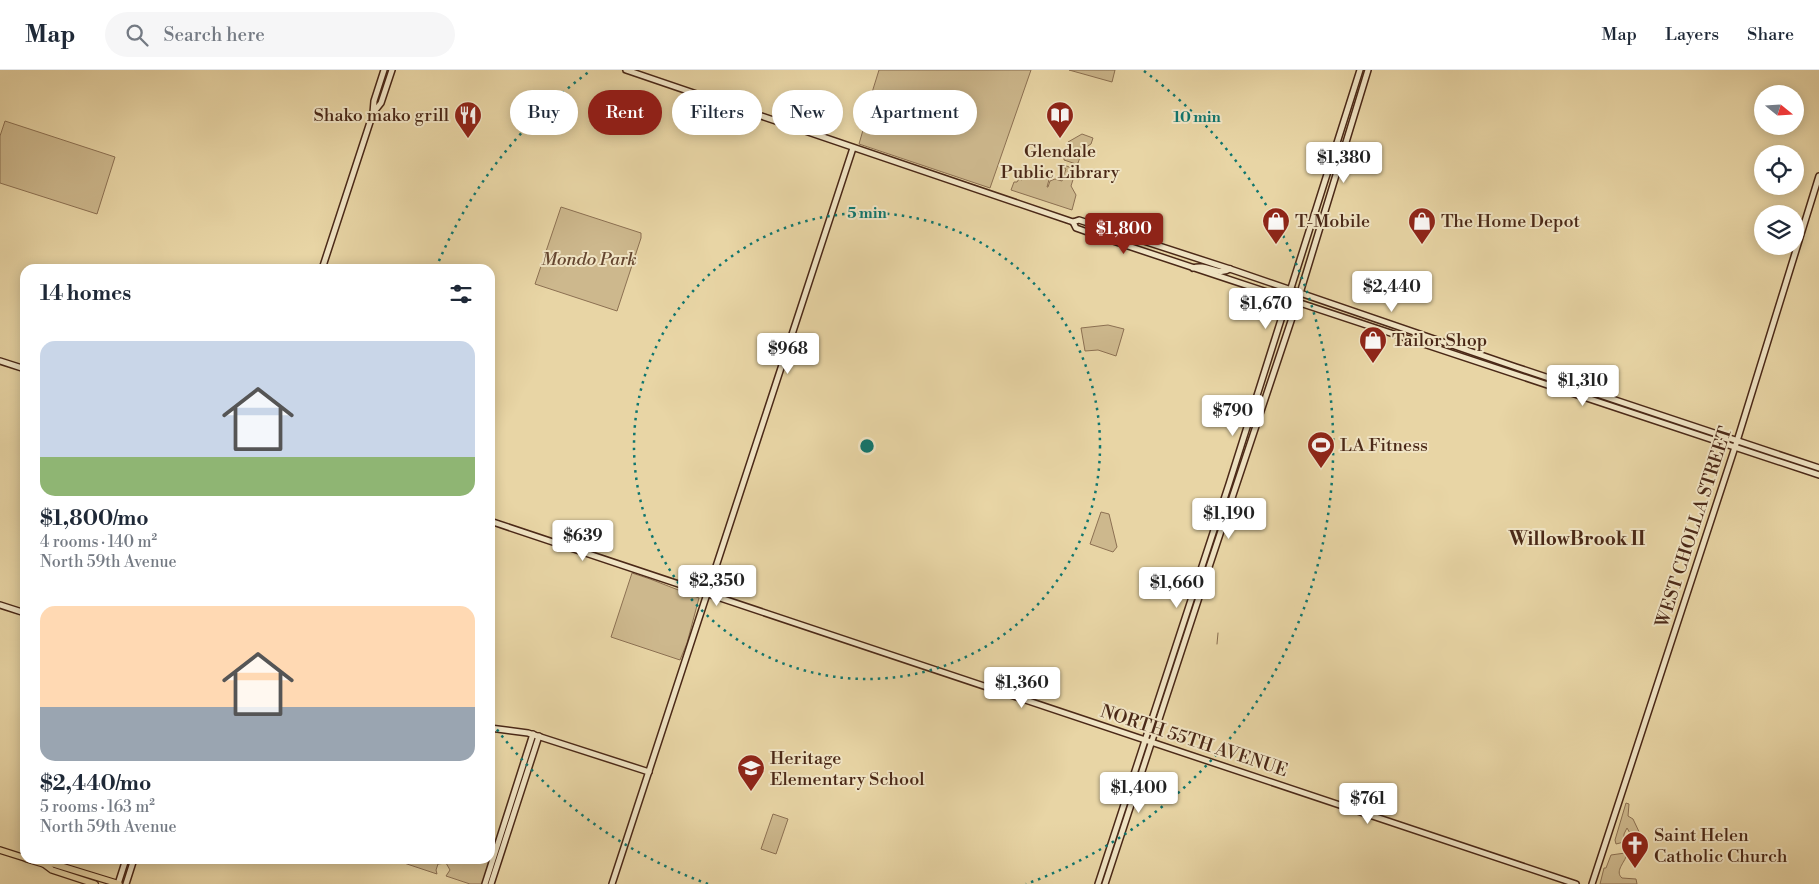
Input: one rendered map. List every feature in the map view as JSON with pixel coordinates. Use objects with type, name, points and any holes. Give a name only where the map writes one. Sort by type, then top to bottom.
[{"type":"main road","points":[[324,264],[373,113],[374,101],[384,70]]},
{"type":"main road","points":[[373,113],[381,103],[392,70]]},
{"type":"main road","points":[[626,70],[1073,222],[1079,220],[1230,269],[1819,468]]},
{"type":"main road","points":[[1098,884],[1146,740],[1360,70]]},
{"type":"main road","points":[[1106,884],[1297,303],[1368,70]]},
{"type":"main road","points":[[612,884],[853,148]]},
{"type":"main road","name":"WEST CHOLLA STREET","points":[[1592,884],[1735,448],[1819,176]]},
{"type":"main road","points":[[1316,211],[1324,213]]},
{"type":"main road","points":[[1073,222],[1076,228],[1193,268],[1819,476]]},
{"type":"main road","points":[[1193,268],[1201,266],[1223,272],[1230,269]]},
{"type":"main road","points":[[0,361],[20,367]]},
{"type":"main road","name":"NORTH 55TH AVENUE","points":[[495,522],[1576,884]]},
{"type":"main road","points":[[0,606],[20,612]]},
{"type":"main road","points":[[495,728],[518,730],[649,772]]},
{"type":"main road","points":[[495,855],[536,736]]},
{"type":"main road","points":[[491,884],[536,736]]},
{"type":"main road","points":[[0,850],[20,856]]},
{"type":"main road","points":[[44,864],[54,864],[118,884],[124,864]]},
{"type":"main road","points":[[44,864],[52,870],[95,884]]},
{"type":"main road","points":[[126,884],[132,864]]},
{"type":"main road","points":[[485,884],[492,864]]},
{"type":"green space","points":[[879,70],[1031,70],[990,188],[859,144],[862,135],[977,135],[977,90],[873,90]]},
{"type":"green space","points":[[1069,70],[1115,70],[1112,82]]},
{"type":"green space","points":[[5,121],[115,157],[97,214],[0,183],[0,136]]},
{"type":"green space","points":[[1082,134],[1093,138],[1091,144],[1083,149],[1078,163],[1064,160],[1064,154],[1068,152],[1070,146],[1067,145],[1068,142]]},
{"type":"green space","points":[[1062,164],[1076,170],[1071,186],[1076,195],[1072,210],[1011,190],[1014,182],[1017,182],[1019,179],[1022,180],[1023,177],[1026,178],[1027,174],[1031,175],[1032,172],[1050,176],[1047,187],[1050,181],[1055,179],[1062,181],[1066,169]]},
{"type":"green space","name":"Mondo Park","points":[[561,207],[641,233],[617,311],[535,284]]},
{"type":"green space","points":[[1108,325],[1124,329],[1116,356],[1098,350],[1085,351],[1081,328]]},
{"type":"green space","points":[[1101,512],[1109,514],[1117,547],[1113,552],[1090,544]]},
{"type":"green space","points":[[632,573],[699,598],[687,643],[680,660],[611,637]]},
{"type":"green space","points":[[1626,803],[1629,804],[1628,816],[1633,819],[1642,838],[1635,842],[1627,828],[1624,834],[1624,842],[1616,844],[1615,840]]},
{"type":"green space","points":[[773,814],[788,819],[776,854],[761,849]]},
{"type":"green space","points":[[1625,853],[1626,857],[1620,868],[1620,876],[1622,878],[1636,879],[1637,884],[1600,884],[1604,868],[1606,868],[1611,855]]},
{"type":"green space","points":[[407,864],[438,864],[437,874]]},
{"type":"green space","points":[[447,864],[489,864],[483,884],[470,884],[446,876],[450,870]]},
{"type":"waterway","points":[[1217,644],[1218,633]]},
{"type":"place","name":"Shako mako grill","points":[[468,139]]},
{"type":"place","name":"Glendale Public Library","points":[[1060,139]]},
{"type":"place","name":"T-Mobile","points":[[1276,245]]},
{"type":"place","name":"The Home Depot","points":[[1422,245]]},
{"type":"place","name":"Tailor Shop","points":[[1373,364]]},
{"type":"place","name":"LA Fitness","points":[[1321,469]]},
{"type":"place","name":"Heritage Elementary School","points":[[751,792]]},
{"type":"place","name":"Saint Helen Catholic Church","points":[[1635,869]]},
{"type":"district","name":"WillowBrook II","points":[[1577,539]]}]
